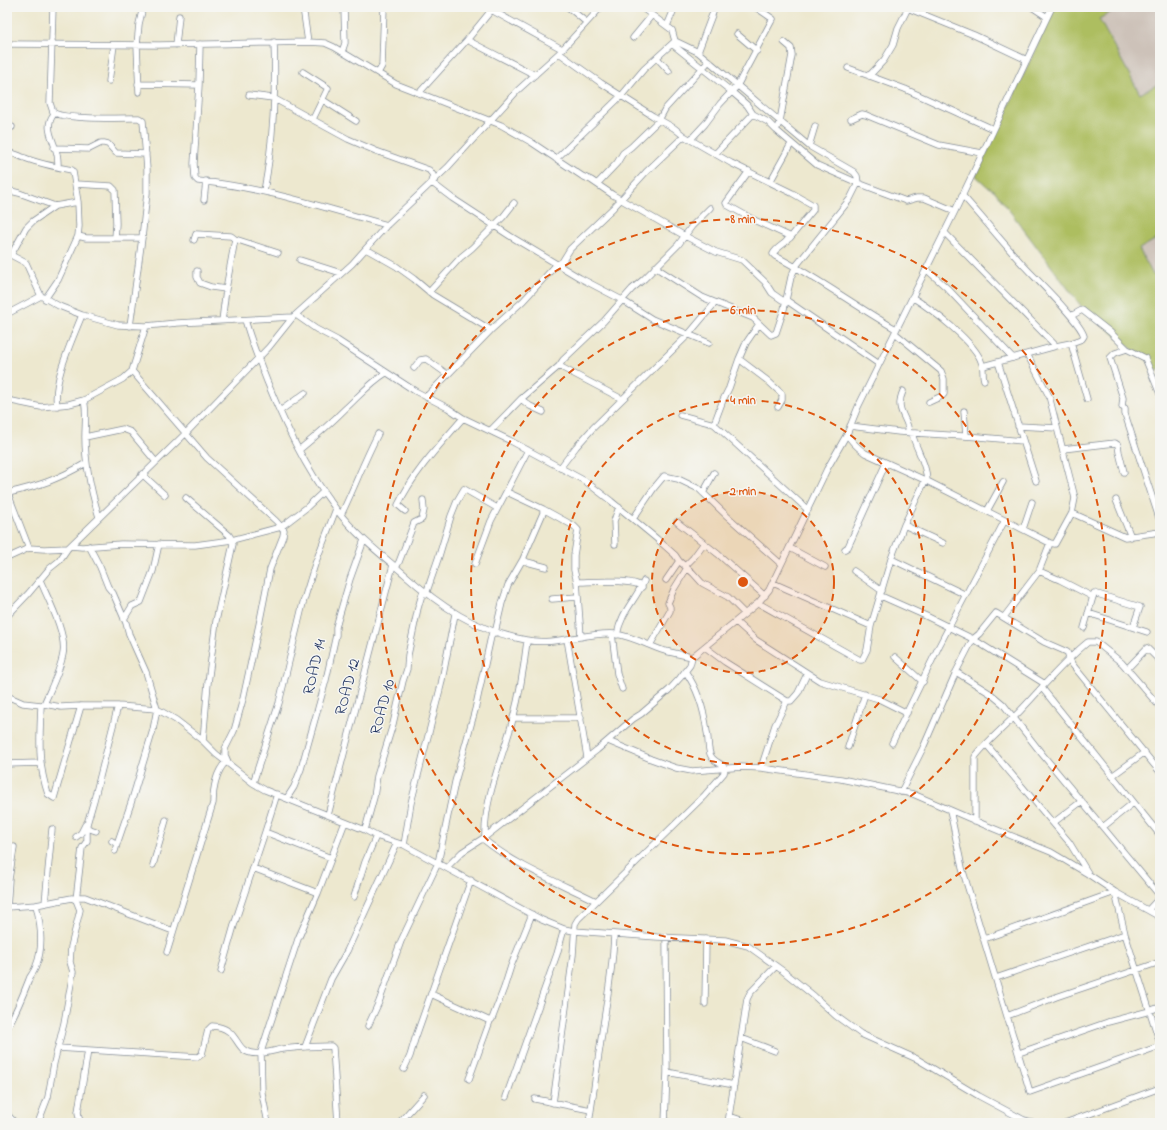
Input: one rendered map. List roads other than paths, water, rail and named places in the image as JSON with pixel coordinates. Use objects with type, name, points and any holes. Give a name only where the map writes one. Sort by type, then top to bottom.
[{"type":"street","points":[[53,7],[50,103],[54,114]]},
{"type":"street","points":[[139,92],[137,45],[143,7]]},
{"type":"street","points":[[303,7],[308,42]]},
{"type":"street","points":[[342,52],[345,43],[344,7]]},
{"type":"street","points":[[378,73],[382,66],[384,7]]},
{"type":"street","points":[[568,7],[586,22]]},
{"type":"street","points":[[7,615],[59,560],[69,547],[121,497],[142,474],[186,433],[273,342],[295,316],[366,249],[387,226],[452,162],[534,75],[561,51],[601,7]]},
{"type":"street","points":[[641,7],[672,30],[674,43],[747,105],[753,114],[768,122],[791,144],[817,165],[858,183],[906,201],[924,198],[955,211]]},
{"type":"street","points":[[667,26],[675,7]]},
{"type":"street","points":[[698,52],[715,7]]},
{"type":"street","points":[[1032,7],[1047,17]]},
{"type":"street","points":[[447,867],[462,852],[484,838],[641,714],[669,690],[690,665],[692,657],[736,622],[764,596],[773,583],[827,469],[847,434],[878,364],[955,211],[1052,7]]},
{"type":"street","points":[[419,93],[467,40],[490,8],[561,51],[601,82],[659,120],[674,128],[684,136],[813,205],[813,210],[790,238],[775,250],[773,254],[796,266],[895,331],[941,371],[944,379],[944,394],[929,402]]},
{"type":"street","points":[[691,139],[737,86],[773,19],[755,8]]},
{"type":"street","points":[[869,76],[884,60],[893,45],[898,28],[907,8],[974,35],[1027,60]]},
{"type":"street","points":[[633,38],[652,15]]},
{"type":"street","points":[[176,44],[179,16]]},
{"type":"street","points":[[737,34],[757,51]]},
{"type":"street","points":[[467,40],[534,75]]},
{"type":"street","points":[[7,44],[137,45],[274,42],[325,43],[396,84],[501,125],[531,142],[620,200],[711,250],[742,260],[765,282],[772,293],[782,300],[786,300],[878,364]]},
{"type":"street","points":[[264,191],[268,170],[274,98],[274,42]]},
{"type":"street","points":[[776,130],[780,122],[792,55],[791,48],[784,42]]},
{"type":"street","points":[[655,267],[694,293],[714,303],[748,315],[772,335],[775,334],[786,300],[791,277],[796,266],[850,199],[858,183],[857,176],[854,172],[809,146],[698,52],[674,43]]},
{"type":"street","points":[[556,159],[622,95],[644,69],[674,43]]},
{"type":"street","points":[[200,44],[194,164],[195,175],[198,180],[232,184],[264,191],[387,226]]},
{"type":"street","points":[[109,81],[114,45]]},
{"type":"street","points":[[656,58],[669,71]]},
{"type":"street","points":[[597,184],[617,163],[623,153],[632,147],[659,120],[665,109],[709,61]]},
{"type":"street","points":[[848,68],[904,89],[993,129]]},
{"type":"street","points":[[303,72],[328,88],[313,119]]},
{"type":"street","points":[[138,84],[199,84]]},
{"type":"street","points":[[249,95],[274,98],[354,142],[429,170],[433,175],[431,182]]},
{"type":"street","points":[[323,100],[356,120]]},
{"type":"street","points":[[54,114],[49,126],[51,140],[57,154],[58,167]]},
{"type":"street","points":[[54,114],[75,117],[139,118],[143,121],[147,193],[130,326]]},
{"type":"street","points":[[716,153],[753,114]]},
{"type":"street","points":[[851,119],[862,114],[866,115],[938,145],[982,153]]},
{"type":"street","points":[[809,146],[815,126]]},
{"type":"street","points":[[426,397],[491,330],[523,301],[557,264],[562,262],[570,249],[684,136]]},
{"type":"street","points":[[54,148],[88,149],[104,143],[108,144],[116,153],[146,154]]},
{"type":"street","points":[[770,182],[791,144]]},
{"type":"street","points":[[7,153],[16,154],[23,158],[72,170],[76,184],[79,226],[78,236],[58,280],[43,298],[7,314]]},
{"type":"street","points":[[749,171],[726,203],[727,205],[754,220],[787,234],[790,238]]},
{"type":"street","points":[[204,200],[206,181]]},
{"type":"street","points":[[431,182],[452,198],[510,236],[557,264],[622,300],[652,319],[709,343]]},
{"type":"street","points":[[76,184],[111,186],[115,190],[115,238]]},
{"type":"street","points":[[7,190],[20,193],[55,206]]},
{"type":"street","points":[[962,195],[1023,265],[1071,316],[1084,336],[1071,343],[983,366]]},
{"type":"street","points":[[78,202],[55,206],[33,221],[26,228],[9,254],[26,263],[43,298],[82,315],[118,325],[130,326],[295,316],[337,340],[386,373],[426,397],[448,408],[463,418],[491,430],[585,481],[619,507],[675,555],[679,561],[705,585],[728,597],[744,614]]},
{"type":"street","points":[[429,292],[461,257],[503,217],[514,203]]},
{"type":"street","points":[[491,430],[521,399],[558,366],[604,321],[622,300],[685,236],[692,226],[710,208]]},
{"type":"street","points":[[944,232],[1056,346]]},
{"type":"street","points":[[194,240],[196,234],[232,236],[235,239],[278,253]]},
{"type":"street","points":[[78,236],[86,238],[142,238]]},
{"type":"street","points":[[222,321],[235,239]]},
{"type":"street","points":[[366,249],[396,266],[429,292],[491,330]]},
{"type":"street","points":[[300,260],[341,273]]},
{"type":"street","points":[[926,269],[947,288],[1013,358]]},
{"type":"street","points":[[197,271],[197,277],[200,283],[211,287],[226,289]]},
{"type":"street","points":[[912,297],[941,317],[973,349],[983,366],[982,374],[984,380]]},
{"type":"street","points":[[560,468],[576,447],[622,399],[688,335],[714,303]]},
{"type":"street","points":[[1071,316],[1082,310],[1110,332],[1127,349],[1145,358],[1160,394]]},
{"type":"street","points":[[57,406],[55,398],[63,366],[82,315]]},
{"type":"street","points":[[245,320],[258,358],[298,450],[324,491],[336,509],[364,540],[424,592],[455,614],[493,632],[527,640],[541,641],[615,634],[665,651],[692,657]]},
{"type":"street","points":[[714,424],[739,359],[746,344],[759,324]]},
{"type":"street","points":[[7,400],[41,407],[57,406],[84,400],[123,379],[132,371],[146,326]]},
{"type":"street","points":[[1071,343],[1087,399]]},
{"type":"street","points":[[1127,349],[1115,353],[1110,358],[1123,398],[1122,407],[1125,408],[1125,414],[1160,521]]},
{"type":"street","points":[[847,434],[856,447],[865,453],[926,481],[1050,543],[1055,544],[1072,512],[1075,498],[1049,396],[1027,354]]},
{"type":"street","points":[[414,368],[420,360],[426,359],[447,374]]},
{"type":"street","points":[[739,359],[768,381],[782,394],[782,400],[778,407]]},
{"type":"street","points":[[998,362],[1036,481]]},
{"type":"street","points":[[558,366],[622,399]]},
{"type":"street","points":[[132,371],[207,458],[282,527],[284,533],[270,569],[243,699],[234,731],[225,749],[225,755],[228,763]]},
{"type":"street","points":[[298,450],[315,437],[386,373]]},
{"type":"street","points":[[758,603],[860,660],[864,657],[869,642],[871,626],[882,594],[891,559],[904,526],[926,481],[927,474],[923,460],[900,407],[900,398],[903,391]]},
{"type":"street","points":[[280,411],[305,393]]},
{"type":"street","points":[[521,399],[530,406],[543,412]]},
{"type":"street","points":[[84,400],[86,408],[86,463],[93,497],[100,517]]},
{"type":"street","points":[[964,411],[966,436]]},
{"type":"street","points":[[680,415],[714,424],[808,510]]},
{"type":"street","points":[[405,511],[398,505],[410,483],[423,464],[463,418]]},
{"type":"street","points":[[850,426],[911,433],[1023,441]]},
{"type":"street","points":[[1018,426],[1057,428]]},
{"type":"street","points":[[85,437],[123,429],[127,430],[131,432],[156,462]]},
{"type":"street","points":[[341,515],[362,471],[364,461],[378,434]]},
{"type":"street","points":[[1063,449],[1115,443],[1118,445],[1124,472]]},
{"type":"street","points":[[475,564],[488,526],[528,450]]},
{"type":"street","points":[[29,548],[7,492],[48,482],[65,475],[86,463]]},
{"type":"street","points":[[845,549],[848,547],[886,463]]},
{"type":"street","points":[[703,493],[714,473]]},
{"type":"street","points":[[142,474],[165,495]]},
{"type":"street","points":[[632,519],[664,476],[674,478],[693,485],[782,564]]},
{"type":"street","points":[[987,511],[1003,482]]},
{"type":"street","name":"ROAD 10","points":[[365,830],[374,796],[377,776],[393,724],[407,668],[408,655],[418,608],[439,556],[457,501],[464,489],[497,508]]},
{"type":"street","points":[[7,558],[29,548],[44,549],[121,544],[195,545],[232,540],[282,527],[324,491]]},
{"type":"street","points":[[507,492],[574,526],[578,530],[574,556],[574,570],[577,582],[577,597],[581,619],[581,637]]},
{"type":"street","points":[[186,498],[215,522],[232,540],[233,544],[216,621],[208,683],[203,741]]},
{"type":"street","name":"ROAD 12","points":[[328,815],[394,566],[399,562],[414,523],[422,519],[424,510],[423,500]]},
{"type":"street","points":[[1116,500],[1131,537]]},
{"type":"street","points":[[1023,529],[1032,502]]},
{"type":"street","points":[[615,544],[614,521],[619,507]]},
{"type":"street","points":[[253,783],[279,703],[303,602],[315,564],[336,509]]},
{"type":"street","points":[[368,1026],[379,1002],[401,941],[438,863],[455,782],[475,710],[493,632],[508,585],[523,559],[544,511]]},
{"type":"street","points":[[1072,512],[1121,536],[1131,537],[1160,532]]},
{"type":"street","points":[[892,743],[1005,520]]},
{"type":"street","points":[[677,522],[704,543],[764,596]]},
{"type":"street","points":[[904,526],[943,543]]},
{"type":"street","name":"ROAD 14","points":[[287,798],[294,787],[301,769],[326,680],[336,635],[336,627],[350,579],[364,540]]},
{"type":"street","points":[[650,645],[670,611],[668,603],[674,589],[686,567],[704,543]]},
{"type":"street","points":[[1004,618],[1039,571],[1050,543]]},
{"type":"street","points":[[124,619],[132,606],[141,602],[153,571],[160,544]]},
{"type":"street","points":[[89,546],[108,587],[113,593],[124,619],[146,672],[157,709],[153,730],[131,803],[115,842],[115,852]]},
{"type":"street","points":[[790,548],[825,567]]},
{"type":"street","points":[[523,559],[527,562],[546,567]]},
{"type":"street","points":[[891,559],[966,595]]},
{"type":"street","points":[[666,580],[679,561]]},
{"type":"street","points":[[854,571],[882,594],[972,639],[1043,686],[1112,776],[1160,834]]},
{"type":"street","points":[[1039,571],[1093,597]]},
{"type":"street","points":[[40,580],[62,632],[63,642],[63,653],[55,679],[43,704],[40,763],[48,794],[54,798],[81,706]]},
{"type":"street","points":[[577,582],[612,581],[629,583],[642,587]]},
{"type":"street","points":[[622,689],[617,674],[613,647],[615,634],[621,619],[642,587],[644,581]]},
{"type":"street","points":[[773,583],[871,626]]},
{"type":"street","points":[[1084,628],[1094,593],[1140,607],[1132,627]]},
{"type":"street","points":[[552,599],[577,597]]},
{"type":"street","points":[[901,792],[923,748],[972,639],[979,634],[996,613],[1044,642],[1067,652],[1072,664],[1160,772]]},
{"type":"street","points":[[1088,613],[1148,632]]},
{"type":"street","points":[[404,845],[411,804],[442,685],[455,614]]},
{"type":"street","points":[[736,622],[756,640],[807,674],[827,684],[865,694],[907,713]]},
{"type":"street","points":[[567,639],[587,757]]},
{"type":"street","points":[[484,838],[494,786],[513,718],[522,677],[527,640]]},
{"type":"street","points":[[975,821],[975,757],[1070,657],[1088,642],[1096,642],[1122,663],[1160,707]]},
{"type":"street","points":[[705,647],[724,662],[787,701],[791,701],[795,697],[807,674]]},
{"type":"street","points":[[1127,669],[1147,648],[1160,661]]},
{"type":"street","points":[[895,657],[923,682]]},
{"type":"street","points":[[685,671],[694,683],[699,694],[711,756],[714,760],[720,762],[725,768]]},
{"type":"street","points":[[956,672],[991,694],[1003,704],[1042,754],[1160,896],[1148,910]]},
{"type":"street","points":[[848,747],[865,694]]},
{"type":"street","points":[[7,696],[23,703],[60,707],[118,706],[157,709],[176,720],[253,783],[376,836],[404,845],[471,880],[542,920],[564,929],[614,934],[725,940],[748,946],[776,966],[860,1034],[917,1059],[979,1096],[1024,1120],[1035,1123]]},
{"type":"street","points":[[761,768],[775,725],[787,701]]},
{"type":"street","points":[[38,1123],[48,1097],[74,972],[70,962],[71,947],[80,910],[76,898],[82,848],[87,841],[87,826],[118,706]]},
{"type":"street","points":[[513,718],[581,718]]},
{"type":"street","points":[[608,741],[676,768],[692,771],[725,768],[761,768],[841,779],[913,794],[1051,852],[1088,874],[1114,892],[1160,917]]},
{"type":"street","points":[[986,744],[1069,842],[1088,874]]},
{"type":"street","points":[[1112,776],[1145,752]]},
{"type":"street","points":[[7,764],[40,763]]},
{"type":"street","points":[[166,952],[213,803],[213,794],[220,768],[228,763]]},
{"type":"street","points":[[553,1103],[572,970],[574,924],[704,796],[724,773],[725,768]]},
{"type":"street","points":[[221,971],[234,922],[265,832],[276,794]]},
{"type":"street","points":[[1053,823],[1082,801]]},
{"type":"street","points":[[1103,828],[1133,802]]},
{"type":"street","points":[[950,810],[962,868],[1030,1092],[1160,1046]]},
{"type":"street","points":[[153,865],[166,820]]},
{"type":"street","points":[[268,1123],[262,1093],[261,1052],[298,939],[318,893],[345,822]]},
{"type":"street","points":[[76,837],[82,833],[85,825],[87,826]]},
{"type":"street","points":[[87,826],[96,831]]},
{"type":"street","points":[[45,903],[52,829]]},
{"type":"street","points":[[265,832],[331,858]]},
{"type":"street","points":[[354,897],[365,862],[376,836]]},
{"type":"street","points":[[484,838],[492,846],[527,868],[596,901]]},
{"type":"street","points":[[305,1047],[331,979],[347,950],[397,843]]},
{"type":"street","points":[[14,847],[9,879],[7,907],[36,905],[85,897],[173,931]]},
{"type":"street","points":[[253,868],[318,893]]},
{"type":"street","points":[[404,1069],[410,1056],[471,880]]},
{"type":"street","points":[[984,939],[1114,892]]},
{"type":"street","points":[[1114,892],[1125,934],[1138,970],[1160,1043]]},
{"type":"street","points":[[7,1028],[23,998],[36,967],[39,955],[41,938],[36,905]]},
{"type":"street","points":[[469,1080],[490,1021],[504,988],[510,966],[532,914]]},
{"type":"street","points":[[506,1097],[557,954],[564,929]]},
{"type":"street","points":[[589,1123],[614,960],[614,934]]},
{"type":"street","points":[[996,978],[1125,934]]},
{"type":"street","points":[[665,1123],[667,1072],[666,937]]},
{"type":"street","points":[[705,1004],[706,939]]},
{"type":"street","points":[[1007,1016],[1056,997],[1160,962]]},
{"type":"street","points":[[728,1123],[747,999],[750,993],[776,966]]},
{"type":"street","points":[[431,994],[490,1021]]},
{"type":"street","points":[[1019,1053],[1108,1022],[1160,1006]]},
{"type":"street","points":[[58,1048],[198,1057],[202,1054],[208,1030],[212,1026],[227,1029],[243,1049],[252,1053],[305,1047],[331,1046],[333,1048],[338,1123]]},
{"type":"street","points":[[741,1038],[775,1051]]},
{"type":"street","points":[[80,1123],[78,1112],[88,1050]]},
{"type":"street","points":[[667,1072],[734,1085]]},
{"type":"street","points":[[1065,1123],[1160,1088]]},
{"type":"street","points":[[399,1123],[424,1094]]},
{"type":"street","points":[[535,1099],[591,1110]]},
{"type":"street","points":[[7,1114],[15,1123]]},
{"type":"street","points":[[730,1116],[750,1123]]}]
